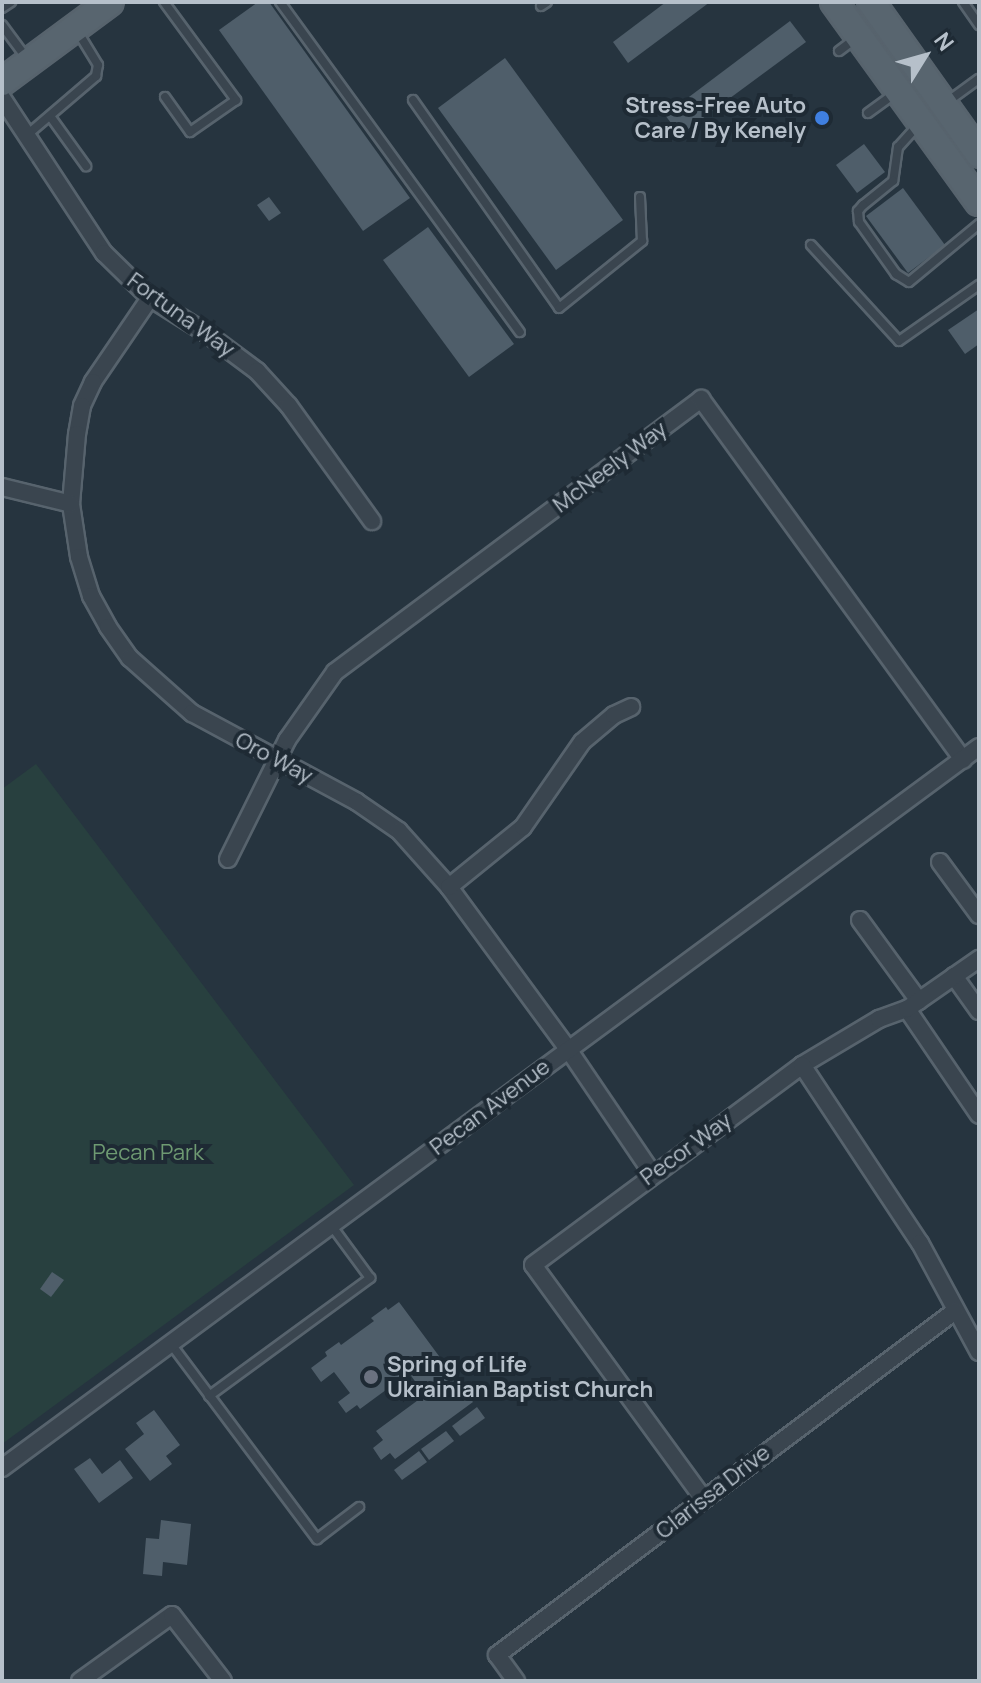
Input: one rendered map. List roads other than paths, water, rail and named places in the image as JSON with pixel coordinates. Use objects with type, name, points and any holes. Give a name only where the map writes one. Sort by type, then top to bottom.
[{"type":"main road","points":[[2,82],[110,2]]},
{"type":"main road","points":[[834,2],[849,44],[893,84],[979,202]]},
{"type":"main road","points":[[871,2],[979,154]]},
{"type":"main road","points":[[893,84],[907,81],[928,102],[944,105]]},
{"type":"main road","points":[[921,122],[943,131],[970,164],[979,165]]},
{"type":"street","name":"Fortuna Way","points":[[2,98],[104,253],[150,298],[206,333],[257,371],[289,406],[372,521]]},
{"type":"street","name":"Oro Way","points":[[150,298],[106,359],[82,406],[71,504],[79,557],[91,596],[130,658],[192,713],[375,813],[399,831],[449,887],[568,1049],[652,1173]]},
{"type":"street","name":"McNeely Way","points":[[228,859],[287,740],[327,682],[345,663],[701,399],[963,760]]},
{"type":"street","points":[[2,487],[71,504]]},
{"type":"street","points":[[449,887],[523,827],[582,742],[631,707]]},
{"type":"street","name":"Pecan Avenue","points":[[2,1468],[979,747]]},
{"type":"street","points":[[940,862],[979,915]]},
{"type":"street","points":[[860,920],[979,1115]]},
{"type":"street","name":"Pecor Way","points":[[703,1498],[533,1265],[652,1173],[802,1065],[879,1019],[913,1005],[979,959]]},
{"type":"street","points":[[954,976],[979,1011]]},
{"type":"street","points":[[802,1065],[920,1243],[979,1352]]},
{"type":"street","name":"Clarissa Drive","points":[[516,1681],[497,1655],[614,1571],[703,1498],[955,1311]]},
{"type":"street","points":[[80,1681],[172,1615],[223,1681]]},
{"type":"lane","points":[[2,8],[11,2]]},
{"type":"lane","points":[[164,2],[236,100],[190,132],[165,97]]},
{"type":"lane","points":[[280,2],[520,332]]},
{"type":"lane","points":[[963,2],[979,25]]},
{"type":"lane","points":[[2,25],[30,63]]},
{"type":"lane","points":[[27,135],[97,72],[98,65],[76,28]]},
{"type":"lane","points":[[944,105],[979,79]]},
{"type":"lane","points":[[868,113],[893,84]]},
{"type":"lane","points":[[413,100],[559,308],[642,241],[640,197]]},
{"type":"lane","points":[[50,116],[86,166]]},
{"type":"lane","points":[[921,122],[898,147],[893,181],[858,211],[859,222],[896,274],[909,282],[979,224]]},
{"type":"lane","points":[[811,245],[899,341],[979,285]]},
{"type":"lane","points":[[209,1396],[370,1278],[331,1225]]},
{"type":"lane","points":[[171,1344],[317,1539],[359,1507]]},
{"type":"place","name":"Stress-Free Auto Care / By Kenely","points":[[822,118]]},
{"type":"place","name":"Spring of Life Ukrainian Baptist Church","points":[[371,1377]]},
{"type":"park label","name":"Pecan Park","points":[[148,1153]]}]
